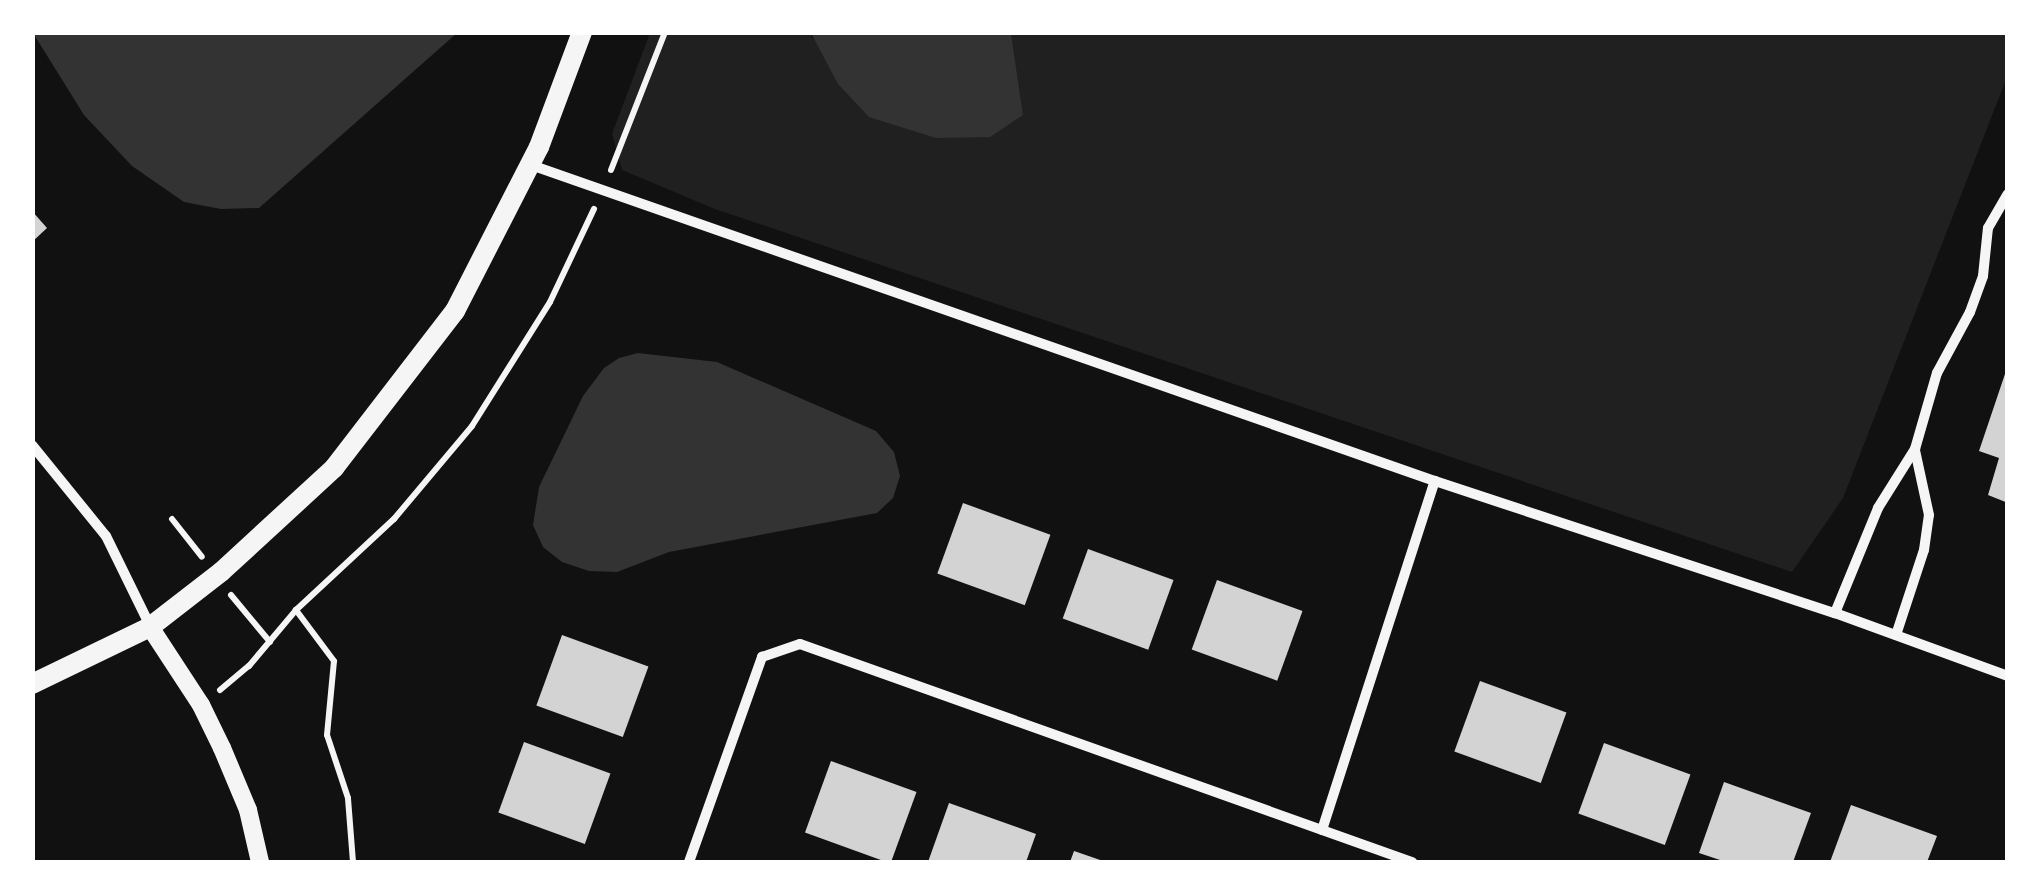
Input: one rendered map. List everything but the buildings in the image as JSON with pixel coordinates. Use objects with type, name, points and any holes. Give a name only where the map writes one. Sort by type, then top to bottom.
[{"type":"main road","points":[[32,684],[150,626],[216,576],[334,468],[455,311],[530,166],[582,32]]},
{"type":"street","points":[[530,166],[1435,481],[1835,613],[2008,676]]},
{"type":"street","points":[[1835,613],[1870,524],[1915,449],[1937,373],[1970,312],[1983,276],[1988,228],[2008,194]]},
{"type":"street","points":[[32,445],[106,536],[150,626],[202,705],[236,778],[260,862]]},
{"type":"street","points":[[1896,635],[1924,550],[1929,514],[1915,449]]},
{"type":"street","points":[[1322,830],[1435,481]]},
{"type":"street","points":[[689,862],[762,656],[800,644],[1412,862]]},
{"type":"path","points":[[249,666],[296,610],[394,519],[472,426],[550,302],[602,192],[665,32]]},
{"type":"path","points":[[296,610],[334,661],[327,735],[348,798],[353,862]]},
{"type":"shaded area","points":[[33,33],[457,33],[259,208],[221,209],[184,202],[132,166],[84,115]]},
{"type":"shaded area","points":[[650,33],[811,33],[812,38],[1023,115],[1011,33],[2007,33],[2007,77],[1843,498],[1792,572],[715,209],[622,170],[612,134]]},
{"type":"shaded area","points":[[811,33],[1011,33],[1023,115],[990,137],[936,138],[869,117],[838,84]]},
{"type":"shaded area","points":[[638,353],[717,362],[876,431],[894,452],[900,476],[893,498],[877,513],[669,552],[617,572],[589,571],[562,562],[543,547],[533,525],[539,487],[583,396],[604,368],[619,358]]}]
